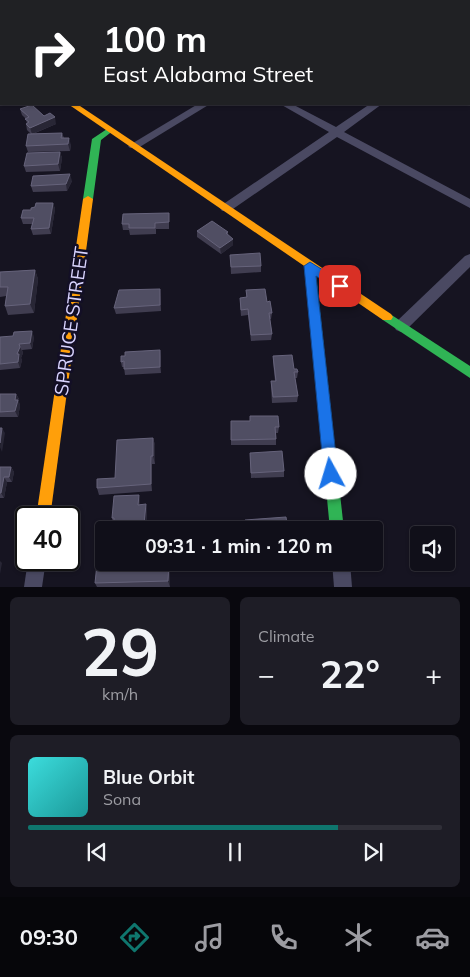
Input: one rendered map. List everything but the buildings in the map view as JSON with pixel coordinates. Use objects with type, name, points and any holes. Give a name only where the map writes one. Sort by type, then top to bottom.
[{"type":"street","points":[[73,105],[470,373]]},
{"type":"street","points":[[134,146],[203,105]]},
{"type":"street","points":[[287,105],[470,204]]},
{"type":"street","points":[[226,208],[376,105]]},
{"type":"street","name":"SPRUCE STREET","points":[[45,506],[97,140],[110,130]]},
{"type":"street","points":[[401,326],[470,259]]},
{"type":"street","points":[[310,266],[336,521]]},
{"type":"street","points":[[33,587],[35,571]]},
{"type":"street","points":[[342,571],[343,587]]},
{"type":"traffic: fast","points":[[88,199],[97,139],[110,130]]},
{"type":"traffic: fast","points":[[310,266],[336,521]]},
{"type":"traffic: fast","points":[[387,317],[470,373]]},
{"type":"traffic: slow","points":[[73,105],[387,317]]},
{"type":"traffic: slow","points":[[45,506],[88,199]]},
{"type":"route","points":[[331,474],[310,266],[340,286]]}]
